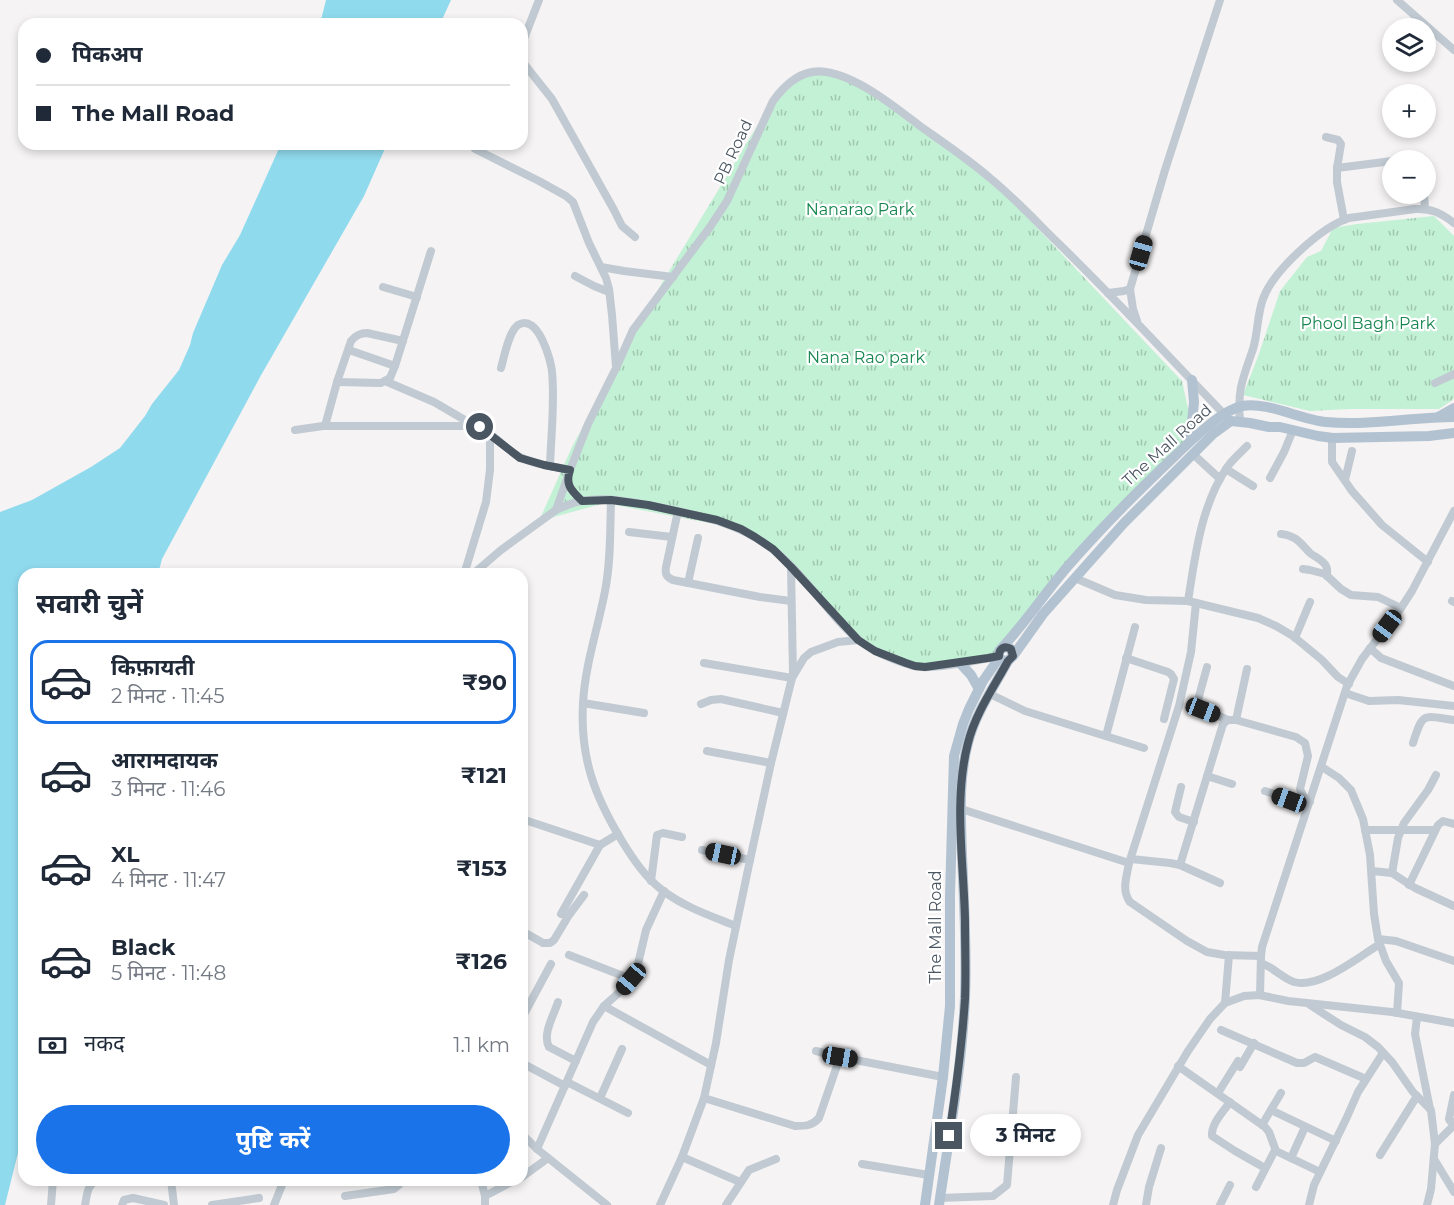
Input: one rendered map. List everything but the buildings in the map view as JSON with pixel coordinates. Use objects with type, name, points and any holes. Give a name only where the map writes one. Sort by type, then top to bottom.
[{"type":"main road","points":[[1190,441],[1194,402],[1192,380]]},
{"type":"main road","name":"The Mall Road","points":[[1004,656],[1124,523],[1213,434],[1232,419],[1239,407],[1258,406],[1323,422],[1454,417]]},
{"type":"main road","points":[[1437,417],[1454,408]]},
{"type":"main road","name":"The Mall Road","points":[[939,1202],[956,1094],[964,1007],[965,920],[954,756],[969,709],[984,692],[1004,656],[1068,567],[1120,508],[1190,441],[1232,419]]},
{"type":"main road","points":[[1232,419],[1332,438],[1454,434]]},
{"type":"main road","points":[[960,663],[984,692]]},
{"type":"main road","name":"The Mall Road","points":[[925,1205],[943,1077],[950,1006],[949,927],[956,807]]},
{"type":"street","points":[[528,28],[539,0]]},
{"type":"street","points":[[1138,324],[1130,289],[1165,170],[1220,0]]},
{"type":"street","points":[[1397,0],[1454,50]]},
{"type":"street","points":[[528,70],[552,99],[622,226],[635,237]]},
{"type":"street","name":"PB Road","points":[[556,510],[588,424],[633,330],[727,201],[773,101],[790,81],[815,72],[825,72],[857,84],[873,93],[948,144],[991,178],[1232,419]]},
{"type":"street","points":[[1326,137],[1338,140],[1341,144],[1337,182],[1344,220]]},
{"type":"street","points":[[477,150],[557,190],[570,199],[576,207],[589,243],[606,278],[616,368]]},
{"type":"street","points":[[1337,168],[1382,162]]},
{"type":"street","points":[[1425,204],[1425,208]]},
{"type":"street","points":[[1239,407],[1241,382],[1252,349],[1263,299],[1267,289],[1283,267],[1300,251],[1333,225],[1344,220],[1425,208],[1445,216],[1454,223]]},
{"type":"street","points":[[338,382],[381,383],[390,378],[431,251]]},
{"type":"street","points":[[601,267],[673,277]]},
{"type":"street","points":[[575,276],[609,292]]},
{"type":"street","points":[[383,287],[417,297]]},
{"type":"street","points":[[1108,293],[1130,289]]},
{"type":"street","points":[[501,368],[513,331],[522,324],[531,325],[545,345],[552,371],[550,466]]},
{"type":"street","points":[[325,426],[354,337],[362,333],[403,341]]},
{"type":"street","points":[[349,350],[395,366]]},
{"type":"street","points":[[1435,383],[1454,374]]},
{"type":"street","points":[[385,381],[434,402],[480,427],[520,458],[569,473],[567,481],[572,491],[582,501]]},
{"type":"street","points":[[295,430],[325,426],[475,426]]},
{"type":"street","points":[[1270,478],[1293,430]]},
{"type":"street","points":[[466,568],[486,502],[490,470],[490,435]]},
{"type":"street","points":[[1332,438],[1332,462],[1359,500],[1382,525],[1428,562]]},
{"type":"street","points":[[1247,446],[1226,469],[1203,519],[1192,602],[1191,652],[1179,705],[1130,861],[1124,888],[1127,898],[1199,948],[1216,954],[1261,959],[1296,983],[1308,983],[1335,973],[1379,941],[1396,941],[1454,961]]},
{"type":"street","points":[[1345,480],[1352,451]]},
{"type":"street","points":[[1193,454],[1220,479]]},
{"type":"street","points":[[1226,469],[1253,486]]},
{"type":"street","points":[[480,568],[556,510],[582,501],[611,500],[648,505],[717,520],[741,529],[766,544],[791,567],[858,640],[875,651],[915,666],[925,667],[1004,656]]},
{"type":"street","points":[[611,500],[606,582],[583,703],[585,752],[590,774],[602,805],[618,834],[651,881],[696,909],[736,926]]},
{"type":"street","points":[[678,511],[666,575],[673,580],[791,601]]},
{"type":"street","points":[[1260,995],[1261,959],[1284,878],[1322,767],[1344,693],[1362,659],[1401,608],[1454,511]]},
{"type":"street","points":[[629,532],[672,537]]},
{"type":"street","points":[[1281,534],[1294,537],[1325,564],[1327,576]]},
{"type":"street","points":[[688,583],[698,538]]},
{"type":"street","points":[[791,567],[793,678]]},
{"type":"street","points":[[1303,569],[1327,576],[1351,595],[1378,597],[1401,608]]},
{"type":"street","points":[[1075,578],[1115,595],[1146,600],[1192,602],[1258,618],[1295,638],[1322,660],[1338,677],[1349,684]]},
{"type":"street","points":[[1295,638],[1310,602]]},
{"type":"street","points":[[1106,735],[1135,627]]},
{"type":"street","points":[[660,1205],[682,1157],[704,1098],[736,926],[771,763],[793,678],[804,658],[811,652],[838,642],[858,640]]},
{"type":"street","points":[[1370,648],[1381,658],[1454,686]]},
{"type":"street","points":[[1126,658],[1168,672],[1173,676],[1164,719]]},
{"type":"street","points":[[704,663],[793,678]]},
{"type":"street","points":[[1207,667],[1198,700],[1200,708],[1232,720],[1296,737],[1305,744],[1308,756],[1300,789],[1302,795],[1310,802]]},
{"type":"street","points":[[1180,865],[1223,724],[1232,720],[1247,669]]},
{"type":"street","points":[[984,692],[1024,711],[1144,748]]},
{"type":"street","points":[[1344,693],[1369,701],[1398,700],[1454,706]]},
{"type":"street","points":[[701,704],[722,699],[783,713]]},
{"type":"street","points":[[583,703],[644,713]]},
{"type":"street","points":[[1413,743],[1422,719],[1430,717],[1454,720]]},
{"type":"street","points":[[707,751],[771,763]]},
{"type":"street","points":[[1322,767],[1339,778],[1351,790],[1356,800],[1365,830],[1372,871],[1374,914],[1379,941],[1386,961],[1400,983],[1397,1013]]},
{"type":"street","points":[[1392,873],[1398,838],[1404,823],[1436,775]]},
{"type":"street","points":[[1207,776],[1232,784]]},
{"type":"street","points":[[1181,787],[1175,812],[1179,817],[1194,822]]},
{"type":"street","points":[[1265,791],[1292,800],[1302,795]]},
{"type":"street","points":[[956,807],[1130,861],[1164,861],[1180,865],[1220,883]]},
{"type":"street","points":[[528,821],[600,845]]},
{"type":"street","points":[[1409,885],[1438,825],[1443,821],[1454,824]]},
{"type":"street","points":[[1365,830],[1436,830]]},
{"type":"street","points":[[651,881],[657,835],[660,833],[682,837]]},
{"type":"street","points":[[561,914],[600,845],[618,834]]},
{"type":"street","points":[[702,850],[750,860]]},
{"type":"street","points":[[1372,871],[1392,873],[1409,885],[1454,906]]},
{"type":"street","points":[[537,1149],[597,1014],[631,979],[638,964],[646,930],[664,891]]},
{"type":"street","points":[[528,935],[543,943],[550,943],[584,895]]},
{"type":"street","points":[[569,955],[631,979]]},
{"type":"street","points":[[1225,1003],[1229,955]]},
{"type":"street","points":[[528,1007],[551,964]]},
{"type":"street","points":[[1113,1205],[1138,1135],[1178,1066],[1210,1019],[1225,1003],[1244,996],[1260,995],[1288,1001],[1397,1013],[1454,1023]]},
{"type":"street","points":[[558,1002],[546,1035],[547,1043],[549,1047],[576,1061]]},
{"type":"street","points":[[1307,1003],[1365,1037],[1392,1062],[1417,1096],[1431,1110]]},
{"type":"street","points":[[604,1006],[711,1065]]},
{"type":"street","points":[[950,1006],[964,1007]]},
{"type":"street","points":[[1418,1017],[1415,1034],[1431,1110],[1435,1144],[1431,1190],[1427,1205]]},
{"type":"street","points":[[1221,1030],[1297,1063],[1304,1063],[1315,1057],[1366,1079]]},
{"type":"street","points":[[1218,1093],[1254,1043]]},
{"type":"street","points":[[600,1098],[622,1049]]},
{"type":"street","points":[[816,1051],[943,1077]]},
{"type":"street","points":[[1309,1205],[1314,1185],[1358,1092],[1383,1053]]},
{"type":"street","points":[[704,1098],[795,1126],[805,1126],[814,1123],[819,1118],[840,1057]]},
{"type":"street","points":[[528,1066],[628,1113]]},
{"type":"street","points":[[1178,1066],[1262,1125],[1269,1132],[1275,1150],[1320,1172]]},
{"type":"street","points":[[939,1202],[982,1201],[1007,1185],[1016,1077]]},
{"type":"street","points":[[1262,1125],[1281,1093]]},
{"type":"street","points":[[1435,1144],[1454,1123],[1449,1119],[1454,1095]]},
{"type":"street","points":[[1380,1155],[1417,1096]]},
{"type":"street","points":[[1230,1102],[1213,1126],[1212,1136],[1265,1168]]},
{"type":"street","points":[[1271,1110],[1336,1141]]},
{"type":"street","points":[[1291,1158],[1305,1127]]},
{"type":"street","points":[[528,1140],[608,1205]]},
{"type":"street","points":[[1146,1205],[1161,1148]]},
{"type":"street","points":[[1256,1187],[1275,1150]]},
{"type":"street","points":[[682,1157],[740,1182]]},
{"type":"street","points":[[528,1173],[548,1158]]},
{"type":"street","points":[[1434,1158],[1454,1192]]},
{"type":"street","points":[[726,1205],[749,1170],[776,1159]]},
{"type":"street","points":[[862,1164],[929,1175]]},
{"type":"street","points":[[1220,1205],[1230,1185]]},
{"type":"street","points":[[51,1205],[53,1186]]},
{"type":"street","points":[[85,1205],[90,1186]]},
{"type":"street","points":[[172,1186],[174,1205]]},
{"type":"street","points":[[274,1205],[282,1186]]},
{"type":"street","points":[[345,1196],[394,1189],[398,1186]]},
{"type":"street","points":[[482,1186],[485,1201],[506,1186]]},
{"type":"street","points":[[122,1205],[124,1200],[133,1198],[164,1205]]},
{"type":"street","points":[[212,1205],[259,1198]]},
{"type":"green space","name":"Nana Rao park","points":[[821,69],[891,101],[988,176],[1182,381],[1189,413],[1186,439],[998,652],[959,662],[911,664],[872,648],[772,548],[730,527],[605,503],[539,521],[572,447],[648,306],[780,88]]},
{"type":"green space","name":"Phool Bagh Park","points":[[1434,216],[1454,236],[1454,399],[1439,409],[1310,411],[1243,395],[1280,291],[1307,257],[1321,251],[1333,228]]},
{"type":"water","points":[[326,0],[451,0],[443,18],[322,18]]},
{"type":"water","points":[[278,150],[384,150],[364,196],[260,377],[162,559],[160,568],[18,568],[18,1153],[5,1205],[0,1205],[0,512],[32,500],[120,448],[179,370],[222,265],[240,235]]},
{"type":"route","points":[[480,427],[520,458],[570,470],[567,481],[572,491],[582,501],[611,500],[648,505],[717,520],[741,529],[773,549],[858,640],[875,651],[915,666],[925,667],[999,656],[1002,648],[1011,649],[1013,656],[1008,661],[974,726],[964,758],[961,814],[965,1000],[956,1094],[949,1136]]},
{"type":"park label","name":"Nanarao Park","points":[[860,209]]}]
